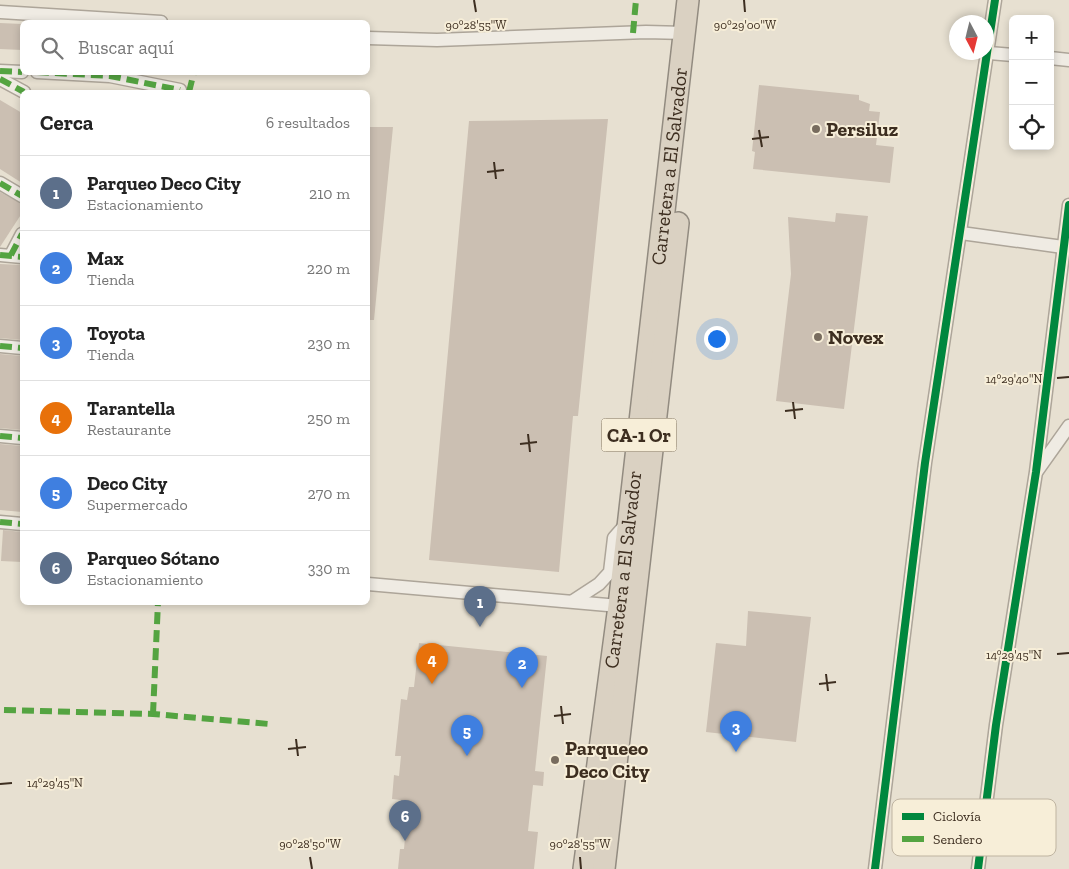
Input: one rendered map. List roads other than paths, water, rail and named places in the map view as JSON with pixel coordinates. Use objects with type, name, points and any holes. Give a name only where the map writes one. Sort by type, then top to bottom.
[{"type":"highway","name":"Carretera a El Salvador","points":[[584,869],[619,606],[688,0]]},
{"type":"highway","name":"Carretera a El Salvador","points":[[604,869],[702,0]]},
{"type":"street","points":[[993,15],[995,0]]},
{"type":"street","points":[[0,12],[129,20]]},
{"type":"street","points":[[370,38],[437,40],[646,32],[685,33]]},
{"type":"street","points":[[994,53],[1009,55]]},
{"type":"street","points":[[1054,58],[1069,60]]},
{"type":"street","points":[[875,869],[925,463],[987,60]]},
{"type":"street","points":[[0,71],[20,72]]},
{"type":"street","points":[[92,75],[110,76],[180,90]]},
{"type":"street","points":[[0,78],[21,90]]},
{"type":"street","points":[[0,183],[20,195]]},
{"type":"street","points":[[987,799],[998,715],[1036,472],[1069,205]]},
{"type":"street","points":[[961,233],[1063,247]]},
{"type":"street","points":[[11,256],[20,238]]},
{"type":"street","points":[[0,346],[20,348]]},
{"type":"street","points":[[1036,472],[1069,426]]},
{"type":"street","points":[[0,436],[20,438]]},
{"type":"street","points":[[573,601],[600,584],[610,572],[614,538],[629,521]]},
{"type":"street","points":[[0,522],[20,524]]},
{"type":"street","points":[[370,584],[619,606]]},
{"type":"street","points":[[978,869],[980,856]]},
{"type":"place","name":"Persiluz","points":[[816,129]]},
{"type":"place","name":"Novex","points":[[818,337]]},
{"type":"place","name":"Parqueo Deco City","points":[[480,627]]},
{"type":"place","name":"Tarantella","points":[[432,684]]},
{"type":"place","name":"Max","points":[[522,688]]},
{"type":"place","name":"Toyota","points":[[736,752]]},
{"type":"place","name":"Deco City","points":[[467,756]]},
{"type":"place","name":"Parqueeo Deco City","points":[[555,760]]},
{"type":"place","name":"Parqueo Sótano","points":[[405,841]]}]
